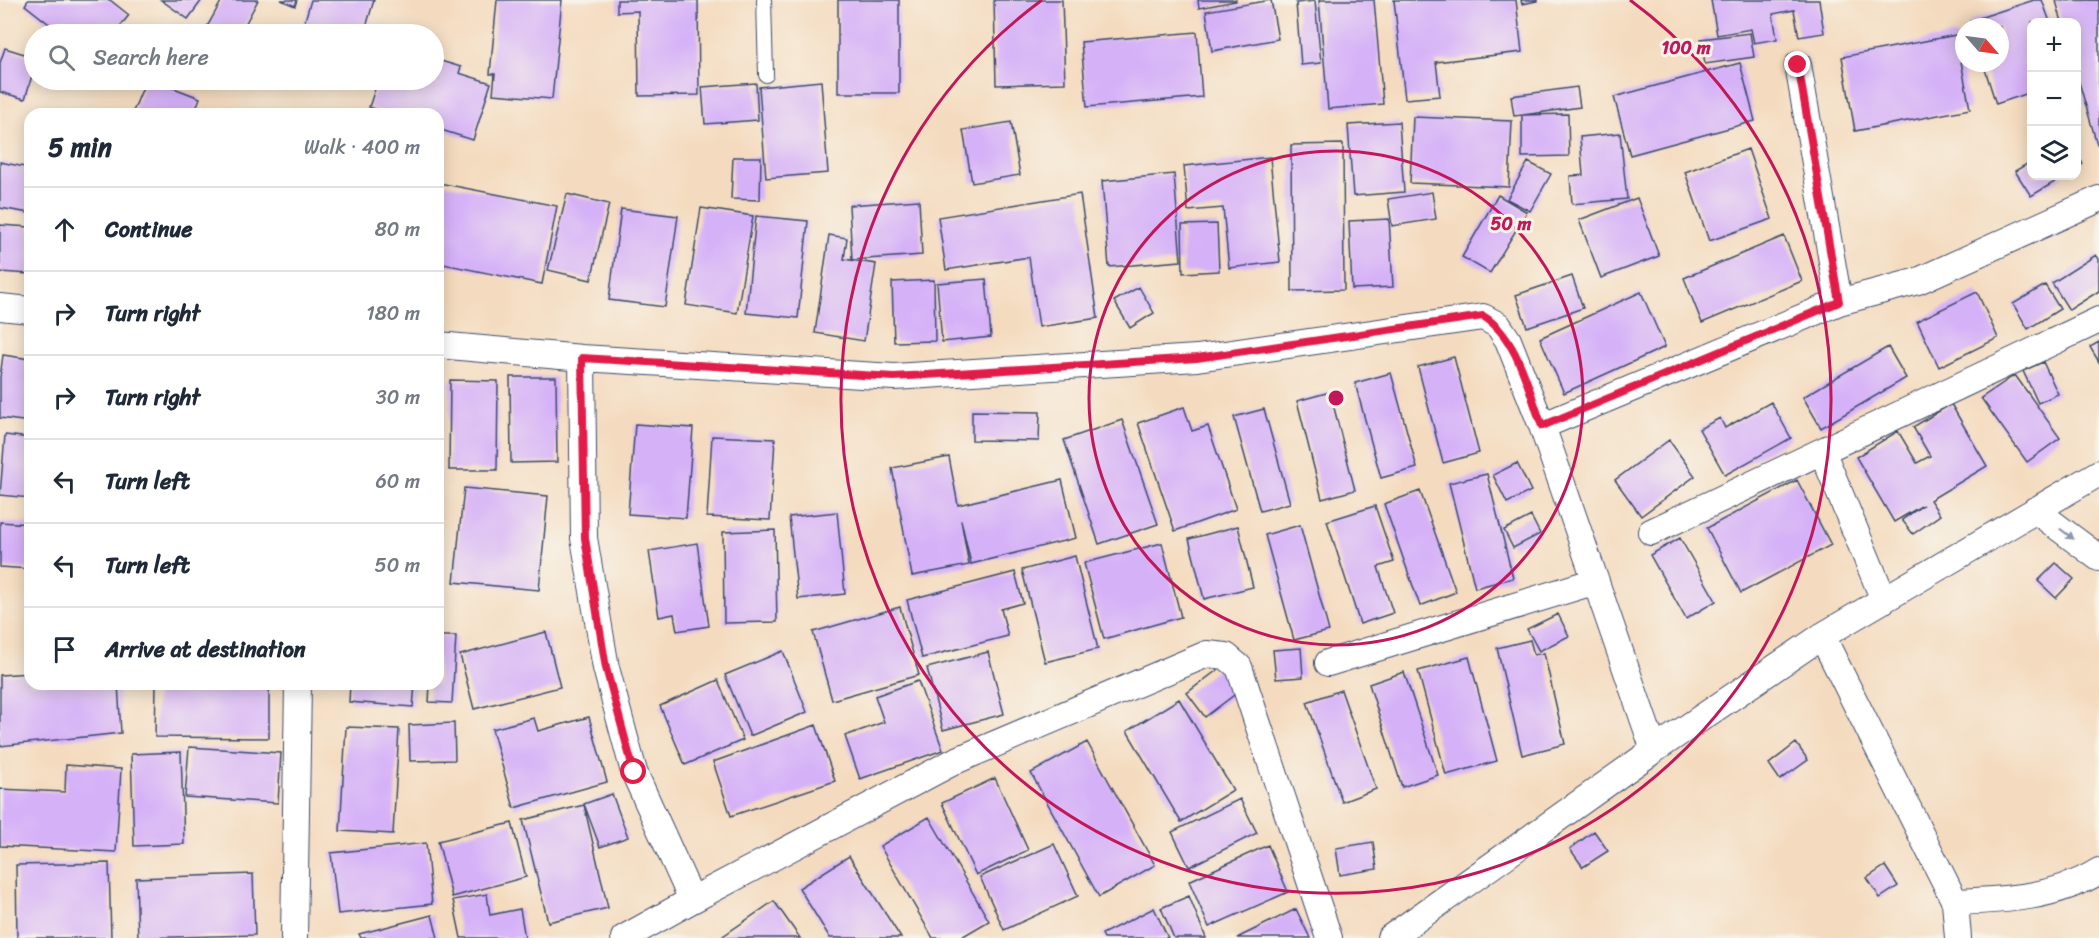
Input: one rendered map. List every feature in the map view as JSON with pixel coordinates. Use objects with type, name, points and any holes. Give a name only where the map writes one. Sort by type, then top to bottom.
[{"type":"street","points":[[1798,65],[1839,302]]},
{"type":"street","points":[[1542,426],[1839,302],[1918,281],[2099,199]]},
{"type":"street","points":[[0,307],[24,309]]},
{"type":"street","points":[[444,346],[582,358],[894,377],[1197,358],[1483,316],[1498,325],[1508,340],[1542,426],[1654,750]]},
{"type":"street","points":[[1651,532],[2099,320]]},
{"type":"street","points":[[582,358],[585,538],[606,668],[634,772],[692,900]]},
{"type":"street","points":[[1822,453],[1884,600]]},
{"type":"street","points":[[1390,938],[1654,750],[1822,636],[2099,472]]},
{"type":"street","points":[[2035,510],[2099,558]]},
{"type":"street","points":[[1328,663],[1596,581]]},
{"type":"street","points":[[1822,636],[1955,903],[1958,938]]},
{"type":"street","points":[[624,938],[956,761],[1207,654],[1226,656],[1239,667],[1329,938]]},
{"type":"street","points":[[294,938],[298,690]]},
{"type":"street","points":[[1955,903],[2007,900],[2051,892],[2087,879],[2099,871]]},
{"type":"lane","points":[[764,0],[766,75]]},
{"type":"building","points":[[28,0],[110,0],[129,15],[122,24],[49,24],[25,5]]},
{"type":"building","points":[[161,0],[202,0],[188,19]]},
{"type":"building","points":[[222,0],[258,0],[245,24],[209,24]]},
{"type":"building","points":[[281,0],[297,0],[295,6]]},
{"type":"building","points":[[311,0],[374,0],[367,24],[304,24]]},
{"type":"building","points":[[497,0],[562,0],[552,99],[493,94],[495,74],[490,74]]},
{"type":"building","points":[[617,0],[698,0],[699,95],[639,96],[638,11],[617,12]]},
{"type":"building","points":[[838,0],[899,0],[899,93],[838,93]]},
{"type":"building","points":[[994,0],[1062,0],[1065,83],[996,85]]},
{"type":"building","points":[[1198,0],[1236,0],[1236,1],[1199,8]]},
{"type":"building","points":[[1271,0],[1278,39],[1212,51],[1206,11]]},
{"type":"building","points":[[1319,0],[1374,0],[1383,104],[1328,109]]},
{"type":"building","points":[[1394,0],[1516,0],[1522,52],[1436,62],[1440,96],[1405,99]]},
{"type":"building","points":[[1521,0],[1537,0],[1537,1],[1522,4]]},
{"type":"building","points":[[1711,0],[1819,0],[1824,33],[1799,37],[1794,10],[1773,14],[1777,39],[1754,43],[1751,29],[1717,35]]},
{"type":"building","points":[[2034,0],[2042,0],[2049,18],[2027,18],[2027,94],[1996,104],[1986,72],[2009,72],[2009,18],[1979,18]]},
{"type":"building","points":[[2099,0],[2099,144],[2097,144],[2081,89],[2081,18],[2061,18],[2056,1]]},
{"type":"building","points":[[1315,1],[1321,63],[1301,65],[1296,3]]},
{"type":"building","points":[[1197,32],[1202,97],[1087,107],[1081,42]]},
{"type":"building","points":[[1750,33],[1754,57],[1705,64],[1701,39]]},
{"type":"building","points":[[1955,35],[1955,72],[1963,72],[1970,109],[1855,131],[1842,57]]},
{"type":"building","points":[[5,48],[24,54],[24,90],[28,90],[25,99],[0,92],[0,63]]},
{"type":"building","points":[[444,62],[461,67],[459,73],[491,83],[473,140],[444,131],[444,108],[369,107],[375,90],[444,90]]},
{"type":"building","points":[[1740,63],[1755,121],[1630,155],[1614,97]]},
{"type":"building","points":[[821,81],[828,173],[766,178],[759,87]]},
{"type":"building","points":[[756,83],[758,120],[705,124],[702,87]]},
{"type":"building","points":[[1577,87],[1580,107],[1523,115],[1568,114],[1569,156],[1522,157],[1522,115],[1514,116],[1511,96]]},
{"type":"building","points":[[142,90],[179,90],[200,98],[196,108],[134,108]]},
{"type":"building","points":[[1413,117],[1512,121],[1509,187],[1410,183]]},
{"type":"building","points":[[1011,122],[1020,175],[972,183],[963,130]]},
{"type":"building","points":[[1399,122],[1404,192],[1353,196],[1348,125]]},
{"type":"building","points":[[1620,133],[1627,199],[1572,204],[1570,176],[1583,175],[1580,137]]},
{"type":"building","points":[[1343,144],[1344,290],[1292,291],[1291,145]]},
{"type":"building","points":[[1748,149],[1772,219],[1709,241],[1685,172]]},
{"type":"building","points":[[733,157],[761,157],[760,200],[731,199]]},
{"type":"building","points":[[1270,157],[1280,262],[1229,268],[1223,208],[1188,211],[1184,166]]},
{"type":"building","points":[[0,162],[24,167],[24,212],[0,208]]},
{"type":"building","points":[[1528,162],[1551,174],[1530,211],[1507,199]]},
{"type":"building","points":[[2027,164],[2027,180],[2058,180],[2031,196],[2015,171]]},
{"type":"building","points":[[1174,174],[1181,261],[1109,267],[1102,181]]},
{"type":"building","points":[[444,184],[557,206],[542,284],[444,264]]},
{"type":"building","points":[[1432,192],[1436,219],[1392,226],[1388,199]]},
{"type":"building","points":[[567,194],[609,204],[591,280],[548,270]]},
{"type":"building","points":[[1080,194],[1098,318],[1039,327],[1029,257],[946,270],[938,217]]},
{"type":"building","points":[[1498,195],[1527,212],[1490,273],[1462,257]]},
{"type":"building","points":[[1637,198],[1659,256],[1601,278],[1579,220]]},
{"type":"building","points":[[919,200],[922,255],[852,260],[849,205]]},
{"type":"building","points":[[701,208],[753,216],[737,313],[686,305]]},
{"type":"building","points":[[621,209],[678,216],[665,307],[609,300]]},
{"type":"building","points":[[756,216],[808,221],[798,318],[746,313]]},
{"type":"building","points":[[1389,219],[1393,287],[1352,289],[1349,221]]},
{"type":"building","points":[[1217,224],[1219,271],[1183,273],[1182,225]]},
{"type":"building","points":[[0,225],[24,227],[24,274],[0,272]]},
{"type":"building","points":[[829,235],[847,238],[844,259],[876,264],[864,341],[815,333]]},
{"type":"building","points":[[1784,236],[1802,281],[1702,323],[1684,278]]},
{"type":"building","points":[[2096,255],[2099,259],[2099,291],[2069,310],[2052,283]]},
{"type":"building","points":[[1572,276],[1583,308],[1527,327],[1516,295]]},
{"type":"building","points":[[986,279],[991,337],[942,342],[937,283]]},
{"type":"building","points":[[934,280],[935,341],[894,342],[892,282]]},
{"type":"building","points":[[2045,285],[2060,309],[2028,329],[2013,304]]},
{"type":"building","points":[[1139,287],[1154,313],[1130,328],[1114,301]]},
{"type":"building","points":[[1641,292],[1665,347],[1564,393],[1540,338]]},
{"type":"building","points":[[1977,292],[1998,338],[1939,367],[1917,321]]},
{"type":"building","points":[[2099,342],[2099,362],[2090,347]]},
{"type":"building","points":[[1888,347],[1906,378],[1821,428],[1803,397]]},
{"type":"building","points":[[3,355],[24,358],[24,421],[0,418],[0,377]]},
{"type":"building","points":[[1454,357],[1479,453],[1443,463],[1418,367]]},
{"type":"building","points":[[2043,362],[2058,394],[2038,403],[2023,371]]},
{"type":"building","points":[[1391,373],[1417,468],[1381,478],[1355,383]]},
{"type":"building","points":[[2015,375],[2060,438],[2027,462],[1981,398]]},
{"type":"building","points":[[510,377],[556,377],[557,462],[511,463]]},
{"type":"building","points":[[450,380],[498,381],[497,470],[449,470]]},
{"type":"building","points":[[1330,392],[1355,490],[1322,499],[1297,401]]},
{"type":"building","points":[[1771,402],[1791,438],[1725,475],[1699,429],[1720,418],[1725,428]]},
{"type":"building","points":[[1951,404],[1987,466],[1930,500],[1940,515],[1913,534],[1902,520],[1923,505],[1894,522],[1856,457],[1898,431],[1917,463],[1930,456],[1913,427]]},
{"type":"building","points":[[1184,407],[1192,431],[1208,426],[1236,509],[1175,531],[1138,423]]},
{"type":"building","points":[[1264,409],[1290,503],[1260,511],[1234,417]]},
{"type":"building","points":[[972,411],[1040,412],[1039,441],[972,440]]},
{"type":"building","points":[[1122,420],[1158,524],[1099,544],[1064,440]]},
{"type":"building","points":[[635,424],[693,428],[686,518],[628,514]]},
{"type":"building","points":[[5,435],[24,437],[24,497],[0,495]]},
{"type":"building","points":[[712,436],[775,439],[770,520],[707,517]]},
{"type":"building","points":[[1669,440],[1695,476],[1641,516],[1615,480]]},
{"type":"building","points":[[949,457],[958,505],[1062,480],[1076,538],[971,564],[961,520],[969,565],[912,576],[892,468]]},
{"type":"building","points":[[1517,463],[1531,491],[1507,503],[1493,475]]},
{"type":"building","points":[[1487,474],[1513,578],[1475,588],[1449,483]]},
{"type":"building","points":[[1797,480],[1831,545],[1741,593],[1707,528]]},
{"type":"building","points":[[464,488],[548,496],[539,590],[454,582]]},
{"type":"building","points":[[1420,491],[1456,592],[1420,606],[1384,504]]},
{"type":"building","points":[[1375,506],[1394,562],[1378,567],[1393,613],[1360,624],[1327,521]]},
{"type":"building","points":[[837,512],[845,594],[798,599],[789,517]]},
{"type":"building","points":[[1531,516],[1540,534],[1513,548],[1504,530]]},
{"type":"building","points":[[0,522],[24,524],[24,569],[0,567]]},
{"type":"building","points":[[1300,525],[1329,631],[1294,640],[1265,535]]},
{"type":"building","points":[[1238,526],[1253,587],[1204,599],[1189,539]]},
{"type":"building","points":[[775,530],[777,622],[724,623],[723,532]]},
{"type":"building","points":[[1680,538],[1716,601],[1686,619],[1650,555]]},
{"type":"building","points":[[697,543],[709,626],[677,631],[674,614],[659,617],[649,551]]},
{"type":"building","points":[[1162,543],[1181,617],[1104,639],[1084,563]]},
{"type":"building","points":[[1075,556],[1098,649],[1045,662],[1022,570]]},
{"type":"building","points":[[2056,563],[2074,579],[2056,598],[2038,581]]},
{"type":"building","points":[[1015,572],[1023,603],[1001,609],[1008,636],[922,658],[907,600]]},
{"type":"building","points":[[900,607],[919,675],[832,700],[813,632]]},
{"type":"building","points":[[1558,614],[1569,636],[1539,651],[1527,629]]},
{"type":"building","points":[[546,632],[560,687],[474,709],[460,655]]},
{"type":"building","points":[[444,636],[456,636],[452,703],[429,702],[430,690],[444,690]]},
{"type":"building","points":[[1530,640],[1534,655],[1544,653],[1565,744],[1522,755],[1497,648]]},
{"type":"building","points":[[1301,648],[1303,677],[1276,679],[1273,650]]},
{"type":"building","points":[[783,651],[807,712],[750,736],[725,675]]},
{"type":"building","points":[[988,652],[1004,714],[943,730],[927,668]]},
{"type":"building","points":[[1469,657],[1497,761],[1446,775],[1418,671]]},
{"type":"building","points":[[1224,665],[1242,689],[1205,717],[1187,693]]},
{"type":"building","points":[[1404,672],[1438,775],[1402,787],[1369,684]]},
{"type":"building","points":[[24,673],[24,690],[118,690],[121,733],[0,746],[0,675]]},
{"type":"building","points":[[718,680],[743,740],[685,765],[660,706]]},
{"type":"building","points":[[918,681],[943,750],[860,779],[845,736],[884,722],[875,696]]},
{"type":"building","points":[[156,690],[269,690],[269,738],[155,737]]},
{"type":"building","points":[[350,690],[414,690],[413,707],[349,702]]},
{"type":"building","points":[[1341,690],[1376,789],[1342,802],[1307,702]]},
{"type":"building","points":[[1179,699],[1233,790],[1181,822],[1127,731]]},
{"type":"building","points":[[589,717],[607,782],[514,808],[492,729],[534,718],[538,731]]},
{"type":"building","points":[[454,723],[455,760],[410,761],[409,725]]},
{"type":"building","points":[[816,725],[835,781],[731,816],[713,762]]},
{"type":"building","points":[[346,727],[399,729],[393,834],[340,831]]},
{"type":"building","points":[[1087,742],[1155,865],[1099,897],[1031,773]]},
{"type":"building","points":[[1796,743],[1808,760],[1780,780],[1769,764]]},
{"type":"building","points":[[189,747],[281,753],[278,803],[185,797]]},
{"type":"building","points":[[181,752],[184,844],[134,846],[131,754]]},
{"type":"building","points":[[66,765],[121,769],[116,852],[0,846],[0,789],[65,792]]},
{"type":"building","points":[[995,778],[1028,850],[976,875],[942,803]]},
{"type":"building","points":[[612,794],[628,837],[600,847],[584,804]]},
{"type":"building","points":[[1240,799],[1257,833],[1189,867],[1172,832]]},
{"type":"building","points":[[584,805],[608,908],[548,922],[523,820]]},
{"type":"building","points":[[929,817],[989,921],[960,938],[933,938],[880,846]]},
{"type":"building","points":[[512,823],[526,877],[452,897],[438,841]]},
{"type":"building","points":[[1594,831],[1608,851],[1583,867],[1570,849]]},
{"type":"building","points":[[1373,842],[1377,869],[1340,875],[1336,848]]},
{"type":"building","points":[[426,843],[432,904],[338,914],[331,853]]},
{"type":"building","points":[[1054,844],[1078,896],[1004,930],[980,877]]},
{"type":"building","points":[[1268,845],[1288,892],[1209,927],[1189,881]]},
{"type":"building","points":[[849,856],[901,938],[830,938],[799,888]]},
{"type":"building","points":[[109,863],[111,938],[17,938],[16,865]]},
{"type":"building","points":[[1885,866],[1898,886],[1880,898],[1867,878]]},
{"type":"building","points":[[253,874],[255,935],[138,938],[136,878]]},
{"type":"building","points":[[487,894],[490,915],[520,909],[525,938],[461,938],[453,900]]},
{"type":"building","points":[[1189,896],[1206,938],[1174,938],[1161,908]]},
{"type":"building","points":[[774,901],[800,938],[724,938],[723,936]]},
{"type":"building","points":[[1154,908],[1168,938],[1104,938],[1102,934]]},
{"type":"building","points":[[1296,909],[1310,938],[1237,938]]},
{"type":"building","points":[[432,915],[438,938],[361,938],[359,934]]},
{"type":"route","points":[[634,772],[606,668],[585,538],[582,358],[894,377],[1197,358],[1483,316],[1498,325],[1508,340],[1542,426],[1839,302],[1798,65]]}]
